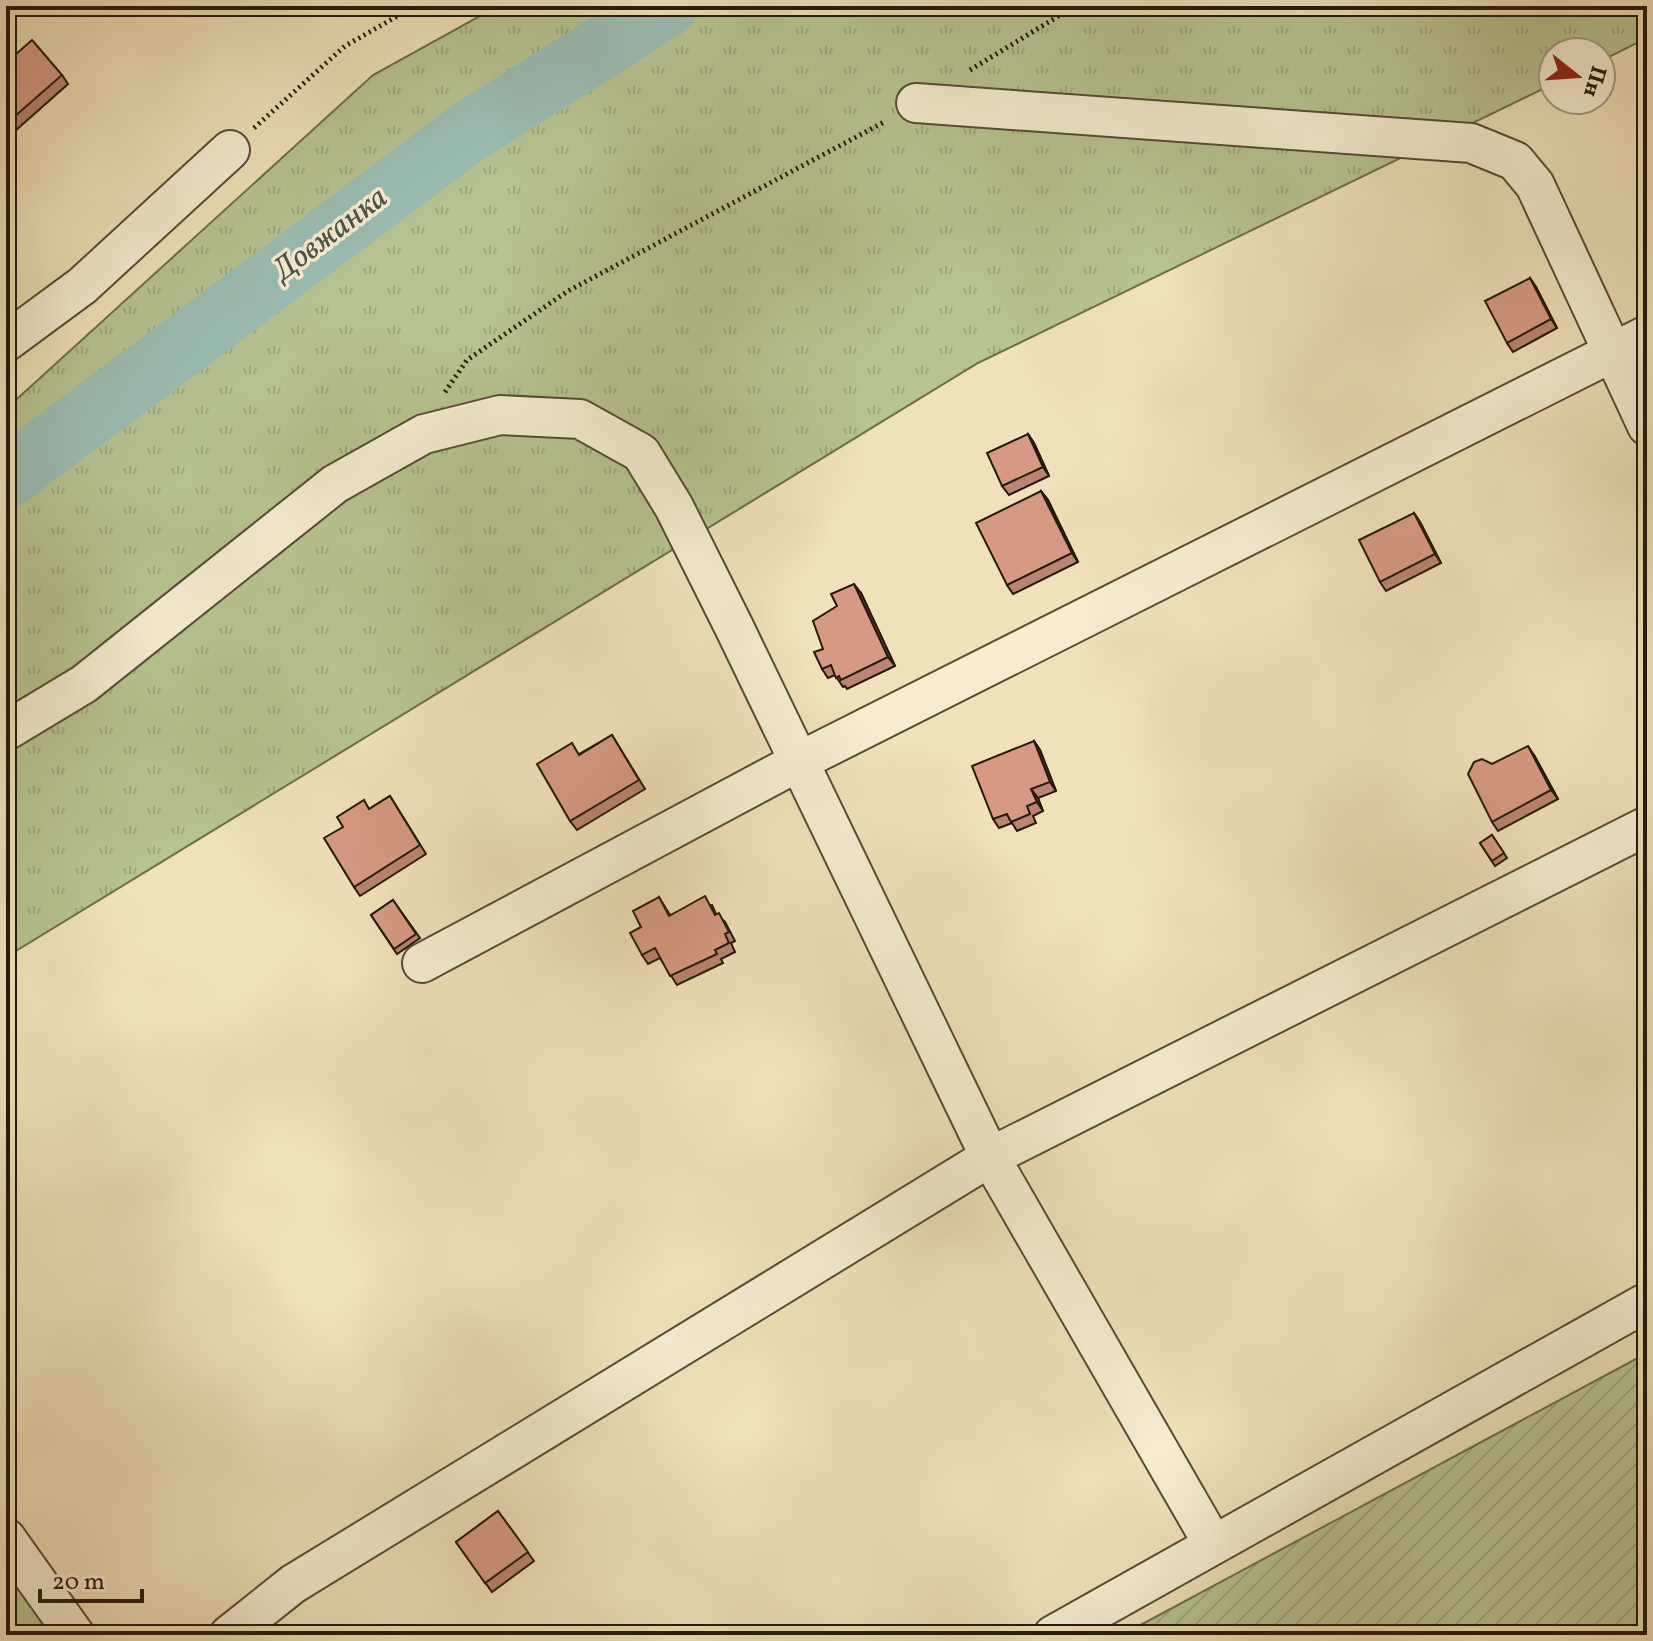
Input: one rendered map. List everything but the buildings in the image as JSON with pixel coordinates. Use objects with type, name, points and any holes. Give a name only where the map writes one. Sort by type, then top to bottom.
[{"type":"street","points":[[916,103],[1471,143],[1515,161],[1535,185],[1647,426]]},
{"type":"street","points":[[6,342],[82,286],[230,150]]},
{"type":"street","points":[[422,963],[798,762],[1647,335]]},
{"type":"street","points":[[6,731],[84,684],[335,484],[424,434],[500,415],[580,419],[641,453],[674,507],[990,1157],[1213,1544]]},
{"type":"street","points":[[229,1635],[293,1584],[990,1157],[1647,826]]},
{"type":"street","points":[[1053,1635],[1647,1302]]},
{"type":"street","points":[[6,1538],[75,1635]]},
{"type":"path","points":[[230,150],[345,46],[415,6]]},
{"type":"path","points":[[969,71],[1075,6]]},
{"type":"path","points":[[424,434],[441,397],[467,360],[568,291],[916,103]]},
{"type":"green space","points":[[498,6],[1647,6],[1647,38],[1617,53],[1617,36],[1537,36],[1537,92],[978,363],[6,957],[6,409],[373,75]]},
{"type":"green space","points":[[1647,1353],[1647,1635],[1122,1635]]},
{"type":"green space","points":[[6,1555],[64,1635],[6,1635]]},
{"type":"waterway","name":"Довжанка","points":[[6,478],[467,133],[667,6]]}]
